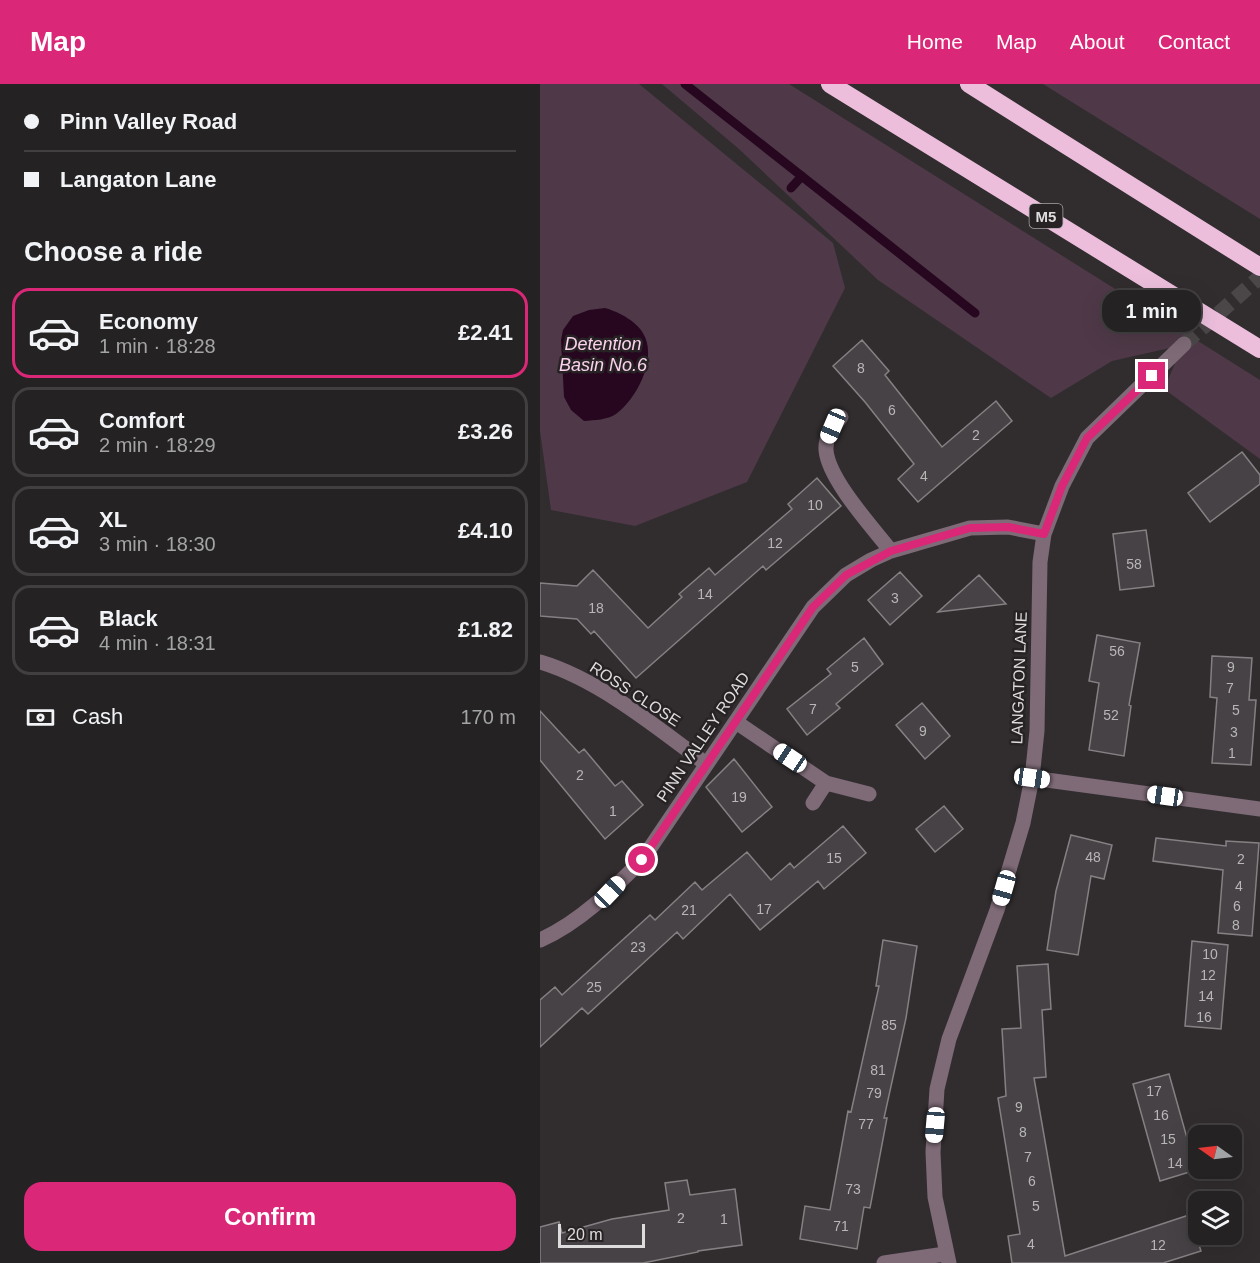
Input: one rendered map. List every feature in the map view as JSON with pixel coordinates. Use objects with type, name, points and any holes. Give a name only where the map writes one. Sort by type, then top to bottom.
[{"type":"highway","name":"M5","points":[[830,84],[1260,349]]},
{"type":"highway","points":[[969,84],[1260,267]]},
{"type":"street","name":"LANGATON LANE","points":[[947,1258],[935,1197],[933,1152],[937,1089],[949,1039],[997,910],[1023,823],[1032,778],[1037,731],[1040,562],[1044,534],[1062,486],[1087,438],[1184,344]]},
{"type":"street","points":[[841,417],[833,426],[827,440],[827,456],[843,489],[891,551]]},
{"type":"street","name":"PINN VALLEY ROAD","points":[[540,939],[554,934],[610,892],[642,860],[813,607],[846,575],[891,551],[970,528],[1008,527],[1044,534]]},
{"type":"street","name":"ROSS CLOSE","points":[[540,662],[578,677],[618,702],[706,764]]},
{"type":"street","points":[[736,722],[826,783],[869,794]]},
{"type":"street","points":[[1032,778],[1260,809]]},
{"type":"street","points":[[813,804],[826,783]]},
{"type":"street","points":[[884,1263],[947,1258]]},
{"type":"shaded area","points":[[540,84],[639,84],[833,243],[845,288],[747,482],[635,526],[551,510],[540,431]]},
{"type":"shaded area","points":[[662,84],[789,84],[1260,380],[1260,459],[1164,389],[1183,345],[1112,361],[1051,398],[878,280],[739,149]]},
{"type":"shaded area","points":[[1043,84],[1260,84],[1260,219]]},
{"type":"water","name":"Detention Basin No.6","points":[[605,308],[628,318],[642,332],[648,347],[646,368],[637,390],[616,414],[605,419],[584,421],[571,410],[564,397],[561,340],[563,330],[573,316],[589,310]]},
{"type":"building","points":[[862,340],[889,371],[885,375],[942,447],[996,401],[1012,421],[918,502],[898,479],[914,464],[833,366]]},
{"type":"building","points":[[1242,452],[1260,475],[1260,484],[1210,522],[1188,493]]},
{"type":"building","points":[[817,478],[841,506],[766,570],[763,566],[636,678],[594,631],[591,634],[577,619],[540,616],[540,583],[577,586],[593,570],[648,628],[682,597],[679,594],[709,568],[715,575],[792,509],[788,504]]},
{"type":"building","points":[[1146,530],[1154,586],[1120,590],[1113,534]]},
{"type":"building","points":[[900,572],[922,596],[890,625],[868,600]]},
{"type":"building","points":[[979,575],[1006,604],[938,612]]},
{"type":"building","points":[[1097,635],[1140,643],[1129,705],[1131,706],[1124,756],[1089,750],[1099,683],[1089,681]]},
{"type":"building","points":[[864,638],[883,664],[836,704],[840,708],[807,735],[787,709],[831,674],[827,669]]},
{"type":"building","points":[[1212,656],[1252,658],[1249,700],[1256,700],[1251,765],[1212,763],[1217,698],[1210,697]]},
{"type":"building","points":[[922,703],[950,736],[925,759],[896,725]]},
{"type":"building","points":[[540,711],[579,753],[584,749],[615,786],[622,781],[643,805],[605,839],[540,760]]},
{"type":"building","points":[[734,759],[772,807],[742,832],[706,787]]},
{"type":"building","points":[[944,806],[963,829],[935,852],[916,829]]},
{"type":"building","points":[[843,826],[866,853],[824,889],[818,881],[760,930],[730,894],[683,939],[677,932],[588,1014],[582,1008],[540,1047],[540,1000],[555,987],[562,995],[650,915],[655,920],[695,882],[702,890],[747,852],[771,880],[790,863],[794,868]]},
{"type":"building","points":[[1071,835],[1112,845],[1104,879],[1091,876],[1078,955],[1047,950],[1056,891]]},
{"type":"building","points":[[1156,838],[1226,846],[1226,841],[1259,843],[1252,936],[1218,933],[1223,870],[1153,861]]},
{"type":"building","points":[[883,940],[917,946],[906,1018],[884,1118],[887,1118],[870,1208],[864,1207],[857,1249],[800,1239],[805,1206],[830,1210],[848,1111],[851,1112],[879,986],[876,986]]},
{"type":"building","points":[[1192,941],[1228,945],[1221,1029],[1185,1026]]},
{"type":"building","points":[[1048,964],[1051,1009],[1042,1010],[1046,1077],[1034,1078],[1065,1256],[1188,1215],[1188,1245],[1199,1245],[1201,1251],[1163,1263],[1012,1263],[1008,1236],[1020,1234],[998,1098],[1006,1096],[1002,1029],[1021,1028],[1017,966]]},
{"type":"building","points":[[1169,1074],[1188,1142],[1188,1172],[1160,1181],[1133,1084]]},
{"type":"building","points":[[687,1180],[690,1195],[735,1189],[742,1245],[698,1251],[643,1263],[540,1263],[540,1227],[559,1222],[562,1233],[612,1219],[669,1210],[665,1183]]},
{"type":"waterway","points":[[685,84],[975,313]]},
{"type":"waterway","points":[[791,188],[802,176]]},
{"type":"tunnel","points":[[1184,344],[1260,277]]},
{"type":"route","points":[[642,860],[813,607],[846,575],[891,551],[970,528],[1008,527],[1044,534],[1062,486],[1087,438],[1152,376]]}]
